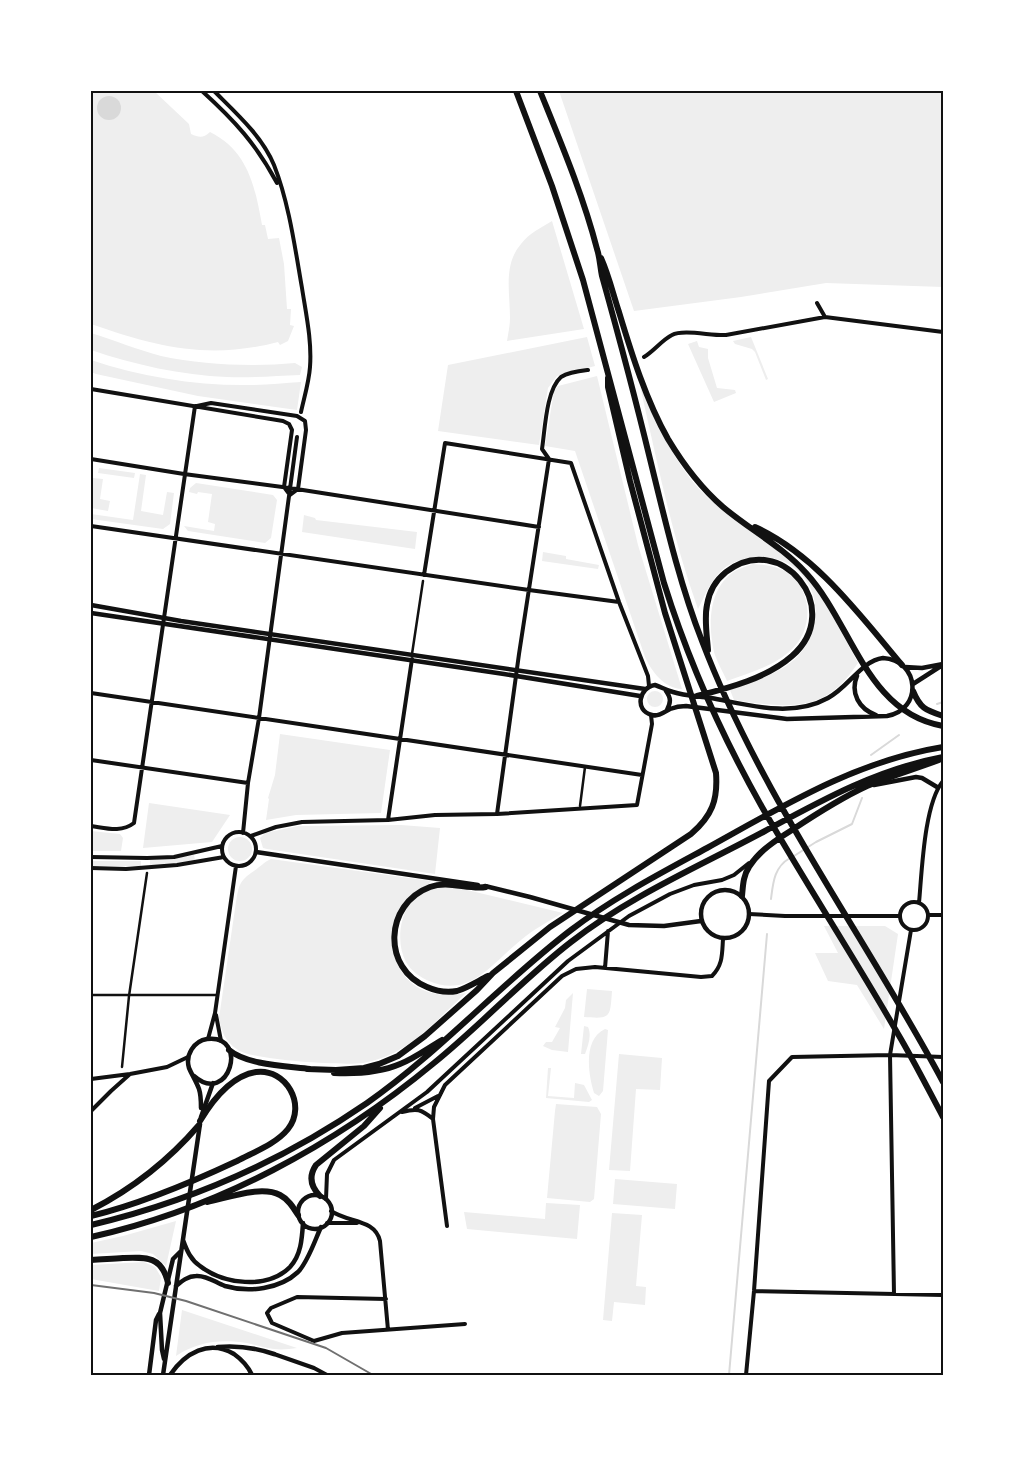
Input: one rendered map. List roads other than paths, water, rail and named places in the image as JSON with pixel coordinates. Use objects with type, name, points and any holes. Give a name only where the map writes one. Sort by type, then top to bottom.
[{"type":"highway","points":[[516,91],[555,193],[593,313],[659,564],[673,612],[695,668],[761,806],[898,1034],[943,1117]]},
{"type":"highway","points":[[540,91],[574,178],[598,250],[601,271],[624,340],[674,556],[710,662],[750,748],[783,811],[889,986],[943,1082]]},
{"type":"highway","points":[[624,340],[648,397],[676,451],[700,483],[723,507],[782,551],[806,572],[826,598],[873,679],[888,698],[904,711],[921,720],[943,726]]},
{"type":"highway","points":[[307,1069],[336,1070],[364,1068],[380,1064],[398,1056],[426,1036],[493,973],[550,927],[691,834],[706,818],[713,806],[717,793],[716,773],[665,613],[626,465],[608,387],[607,363]]},
{"type":"highway","points":[[738,519],[762,530],[815,566],[904,666]]},
{"type":"highway","points":[[697,696],[766,672],[797,652],[806,638],[812,616],[809,594],[799,578],[784,566],[767,561],[744,562],[723,575],[713,588],[707,606],[707,638],[710,662]]},
{"type":"highway","points":[[912,687],[917,702],[923,708],[943,716]]},
{"type":"highway","points":[[91,1225],[178,1199],[228,1180],[287,1151],[366,1103],[421,1062],[572,929],[626,894],[831,780],[882,761],[943,746]]},
{"type":"highway","points":[[742,896],[746,872],[756,857],[777,839],[804,821],[868,786],[943,758]]},
{"type":"highway","points":[[91,1237],[144,1223],[194,1205],[287,1162],[331,1138],[386,1101],[454,1046],[539,968],[598,922],[640,897],[841,790],[894,769],[943,758]]},
{"type":"highway","points":[[486,887],[474,888],[451,884],[430,887],[415,896],[406,905],[396,921],[393,940],[396,954],[407,975],[419,984],[436,991],[456,991],[493,973]]},
{"type":"highway","points":[[229,1050],[237,1056],[251,1060],[334,1073],[361,1074],[401,1064],[449,1036]]},
{"type":"highway","points":[[91,1210],[137,1183],[185,1142],[200,1123],[211,1103],[220,1093],[239,1079],[256,1072],[272,1073],[278,1076],[290,1088],[295,1101],[295,1115],[288,1130],[269,1144],[199,1179],[143,1200],[91,1216]]},
{"type":"highway","points":[[323,1198],[314,1190],[311,1180],[311,1174],[316,1165],[364,1126],[386,1101]]},
{"type":"highway","points":[[194,1205],[250,1193],[273,1192],[281,1195],[288,1201],[298,1215]]},
{"type":"highway","points":[[91,1260],[147,1258],[158,1263],[163,1268],[168,1283]]},
{"type":"street","points":[[202,91],[254,144],[281,192]]},
{"type":"street","points":[[214,91],[237,113],[266,151],[274,165],[295,246],[309,331],[310,368],[301,412]]},
{"type":"street","points":[[220,108],[228,112],[237,113]]},
{"type":"street","points":[[817,303],[825,317]]},
{"type":"street","points":[[644,356],[672,334],[726,335],[825,317],[943,332]]},
{"type":"street","points":[[497,814],[549,459],[542,449],[550,396],[554,384],[563,376],[588,370]]},
{"type":"street","points":[[91,389],[283,421],[289,424],[292,430],[284,487],[290,495]]},
{"type":"street","points":[[195,406],[210,403],[297,416],[305,421],[306,430],[298,489],[290,495]]},
{"type":"street","points":[[91,826],[120,830],[128,828],[134,823],[195,406]]},
{"type":"street","points":[[243,832],[248,783],[259,718],[297,437]]},
{"type":"street","points":[[424,574],[445,443],[571,463],[619,602],[648,676],[647,688]]},
{"type":"street","points":[[91,459],[539,527]]},
{"type":"street","points":[[91,526],[619,602]]},
{"type":"street","points":[[388,820],[423,581]]},
{"type":"street","points":[[91,605],[163,618],[270,633],[640,696]]},
{"type":"street","points":[[91,613],[270,639],[647,688]]},
{"type":"street","points":[[640,696],[647,688],[655,685],[665,690],[683,694],[771,708],[805,707],[831,696],[868,663],[877,659],[888,658],[904,666],[922,668],[943,665]]},
{"type":"street","points":[[912,687],[943,665]]},
{"type":"street","points":[[640,696],[642,708],[647,714],[651,715],[686,706],[787,719],[891,716],[899,712],[908,703],[912,687],[910,675],[904,666]]},
{"type":"street","points":[[857,674],[854,690],[858,700],[864,709],[878,716]]},
{"type":"street","points":[[665,690],[670,697],[668,710]]},
{"type":"street","points":[[91,693],[642,775]]},
{"type":"street","points":[[251,836],[276,827],[302,822],[388,820],[435,815],[497,814],[637,806],[652,724],[651,715]]},
{"type":"street","points":[[91,760],[248,783]]},
{"type":"street","points":[[580,806],[585,766]]},
{"type":"street","points":[[868,786],[916,777],[922,778],[938,787]]},
{"type":"street","points":[[919,903],[930,808],[938,787],[943,781]]},
{"type":"street","points":[[236,832],[243,832],[251,836],[255,841],[256,852],[251,862],[241,867],[231,865],[224,857],[222,846],[225,840],[236,832]]},
{"type":"street","points":[[91,858],[174,857],[222,846]]},
{"type":"street","points":[[256,852],[486,887],[556,904],[629,925],[664,926],[701,921]]},
{"type":"street","points":[[91,868],[126,869],[170,866],[224,857]]},
{"type":"street","points":[[323,1198],[326,1174],[334,1160],[427,1092],[568,961],[629,916],[670,894],[694,885],[722,880],[734,875],[756,857]]},
{"type":"street","points":[[208,1039],[218,995],[236,866]]},
{"type":"street","points":[[122,1066],[147,873]]},
{"type":"street","points":[[729,890],[742,896],[746,901],[749,914],[748,922],[744,929],[731,938],[723,939],[713,936],[706,930],[701,921],[701,906],[709,895],[715,891],[729,890]]},
{"type":"street","points":[[912,902],[919,903],[928,915],[923,927],[918,930],[911,930],[903,925],[899,916],[905,905],[912,902]]},
{"type":"street","points":[[749,914],[785,916],[899,916]]},
{"type":"street","points":[[928,915],[943,915]]},
{"type":"street","points":[[894,1294],[890,1055],[911,930]]},
{"type":"street","points":[[605,968],[608,931]]},
{"type":"street","points":[[447,1226],[433,1119],[434,1107],[445,1085],[562,976],[576,969],[605,968],[701,977],[712,976],[719,968],[722,959],[723,939]]},
{"type":"street","points":[[91,995],[218,995]]},
{"type":"street","points":[[215,1013],[221,1042]]},
{"type":"street","points":[[194,1076],[201,1081],[212,1082],[225,1077],[230,1069],[232,1060],[229,1050],[221,1042],[208,1039],[200,1041],[194,1046],[188,1057],[189,1068],[200,1091],[202,1112]]},
{"type":"street","points":[[746,1375],[769,1082],[792,1057],[890,1055],[943,1057]]},
{"type":"street","points":[[91,1079],[167,1067],[188,1057]]},
{"type":"street","points":[[91,1111],[130,1074]]},
{"type":"street","points":[[163,1375],[200,1123],[212,1082]]},
{"type":"street","points":[[400,1112],[415,1108],[438,1096]]},
{"type":"street","points":[[415,1108],[433,1119]]},
{"type":"street","points":[[312,1195],[323,1198],[330,1204],[331,1211],[327,1223],[321,1227],[313,1228],[303,1223],[298,1215],[302,1200],[312,1195]]},
{"type":"street","points":[[331,1211],[345,1218],[371,1226],[378,1233],[388,1330]]},
{"type":"street","points":[[183,1239],[192,1260],[206,1270],[217,1276],[239,1282],[255,1282],[276,1277],[290,1267],[300,1251],[303,1223]]},
{"type":"street","points":[[327,1223],[362,1223]]},
{"type":"street","points":[[176,1286],[188,1278],[198,1275],[238,1289],[273,1286],[299,1271],[305,1263],[321,1227]]},
{"type":"street","points":[[149,1375],[156,1320],[168,1283],[173,1258],[180,1252]]},
{"type":"street","points":[[754,1291],[943,1295]]},
{"type":"street","points":[[386,1299],[297,1297],[271,1308],[267,1313],[272,1323],[314,1341],[342,1333],[465,1324]]},
{"type":"street","points":[[160,1311],[162,1350],[165,1362]]},
{"type":"street","points":[[170,1375],[176,1365],[190,1354],[206,1348],[228,1346],[255,1348],[314,1368],[327,1375]]},
{"type":"street","points":[[217,1348],[238,1357],[252,1375]]},
{"type":"waterway","points":[[937,704],[943,702]]},
{"type":"waterway","points":[[871,755],[899,735]]},
{"type":"waterway","points":[[794,856],[816,842],[852,824],[862,798]]},
{"type":"waterway","points":[[771,899],[777,871],[790,858]]},
{"type":"waterway","points":[[729,1375],[767,934]]},
{"type":"railway","points":[[91,1285],[154,1293],[186,1301],[326,1348],[373,1375]]}]
